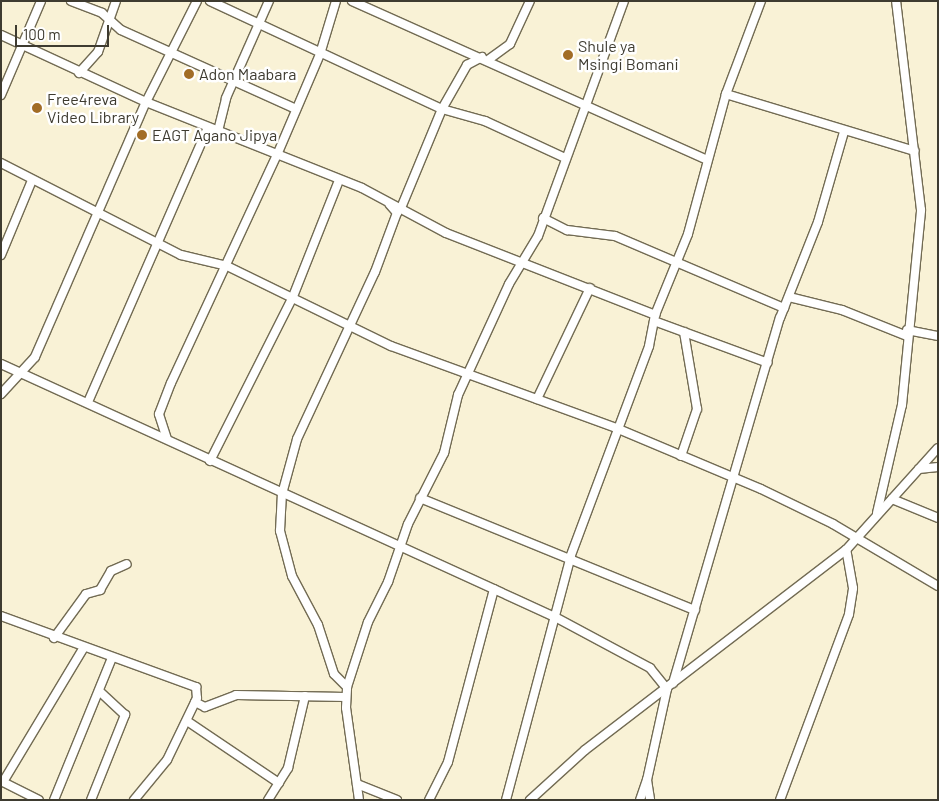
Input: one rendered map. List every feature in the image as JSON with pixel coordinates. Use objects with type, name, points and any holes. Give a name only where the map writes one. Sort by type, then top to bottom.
[{"type":"street","points":[[1,95],[41,1]]},
{"type":"street","points":[[71,1],[109,19],[121,30],[173,50],[296,109]]},
{"type":"street","points":[[80,74],[98,52],[116,1]]},
{"type":"street","points":[[1,394],[23,374],[35,357],[99,216],[146,102],[197,1]]},
{"type":"street","points":[[210,1],[257,26],[442,109],[485,121],[565,158]]},
{"type":"street","points":[[218,131],[234,80],[269,1]]},
{"type":"street","points":[[166,439],[159,414],[227,266],[320,54],[336,1]]},
{"type":"street","points":[[352,1],[485,58],[583,106],[707,160]]},
{"type":"street","points":[[401,208],[442,109],[467,64],[485,58],[510,44],[530,1]]},
{"type":"street","points":[[358,798],[346,697],[347,687],[398,548],[420,498],[444,453],[468,373],[523,264],[543,218],[583,106],[600,77],[624,1]]},
{"type":"street","points":[[506,800],[571,555],[655,318],[678,264],[726,94],[761,1]]},
{"type":"street","points":[[877,516],[902,405],[907,333],[921,210],[896,1]]},
{"type":"street","points":[[1,35],[80,74],[386,200],[446,233],[590,288],[684,332],[768,363]]},
{"type":"street","points":[[726,94],[764,102],[844,132],[915,151]]},
{"type":"street","points":[[88,402],[160,242],[208,127]]},
{"type":"street","points":[[640,800],[647,780],[670,686],[695,610],[731,477],[784,308],[818,222],[844,132]]},
{"type":"street","points":[[1,163],[99,216],[160,242],[181,255],[227,266],[350,327],[616,428],[731,477],[856,539],[938,586]]},
{"type":"street","points":[[1,255],[32,180]]},
{"type":"street","points":[[210,460],[292,299],[339,180]]},
{"type":"street","points":[[347,687],[334,674],[315,618],[292,576],[280,531],[282,494],[297,439],[350,327],[397,213],[386,200]]},
{"type":"street","points":[[543,218],[567,230],[615,236],[784,308]]},
{"type":"street","points":[[537,399],[590,288]]},
{"type":"street","points":[[789,297],[842,310],[907,333],[938,336]]},
{"type":"street","points":[[681,456],[697,409],[684,332]]},
{"type":"street","points":[[1,364],[88,402],[398,548],[555,617],[650,668],[670,686]]},
{"type":"street","points":[[530,800],[670,686],[846,550],[938,448]]},
{"type":"street","points":[[920,469],[938,467]]},
{"type":"street","points":[[420,498],[571,555],[695,610]]},
{"type":"street","points":[[892,499],[938,518]]},
{"type":"street","points":[[780,800],[846,622],[854,588],[846,550]]},
{"type":"street","points":[[54,638],[86,594],[100,590],[111,571],[127,564]]},
{"type":"street","points":[[428,800],[448,762],[494,589]]},
{"type":"street","points":[[1,616],[83,649],[194,685],[198,690],[187,721],[167,760],[134,800]]},
{"type":"street","points":[[39,800],[2,781],[83,649]]},
{"type":"street","points":[[54,800],[100,692],[112,658]]},
{"type":"street","points":[[91,800],[125,715],[100,692]]},
{"type":"street","points":[[195,702],[205,707],[236,696],[346,697]]},
{"type":"street","points":[[268,800],[288,768],[305,696]]},
{"type":"street","points":[[187,721],[279,783]]},
{"type":"street","points":[[647,780],[650,800]]},
{"type":"street","points":[[357,784],[397,800]]},
{"type":"place","name":"Shule ya Msingi Bomani","points":[[568,55]]},
{"type":"place","name":"Adon Maabara","points":[[189,74]]},
{"type":"place","name":"Free4reva Video Library","points":[[37,108]]},
{"type":"place","name":"EAGT Agano Jipya","points":[[142,135]]}]
